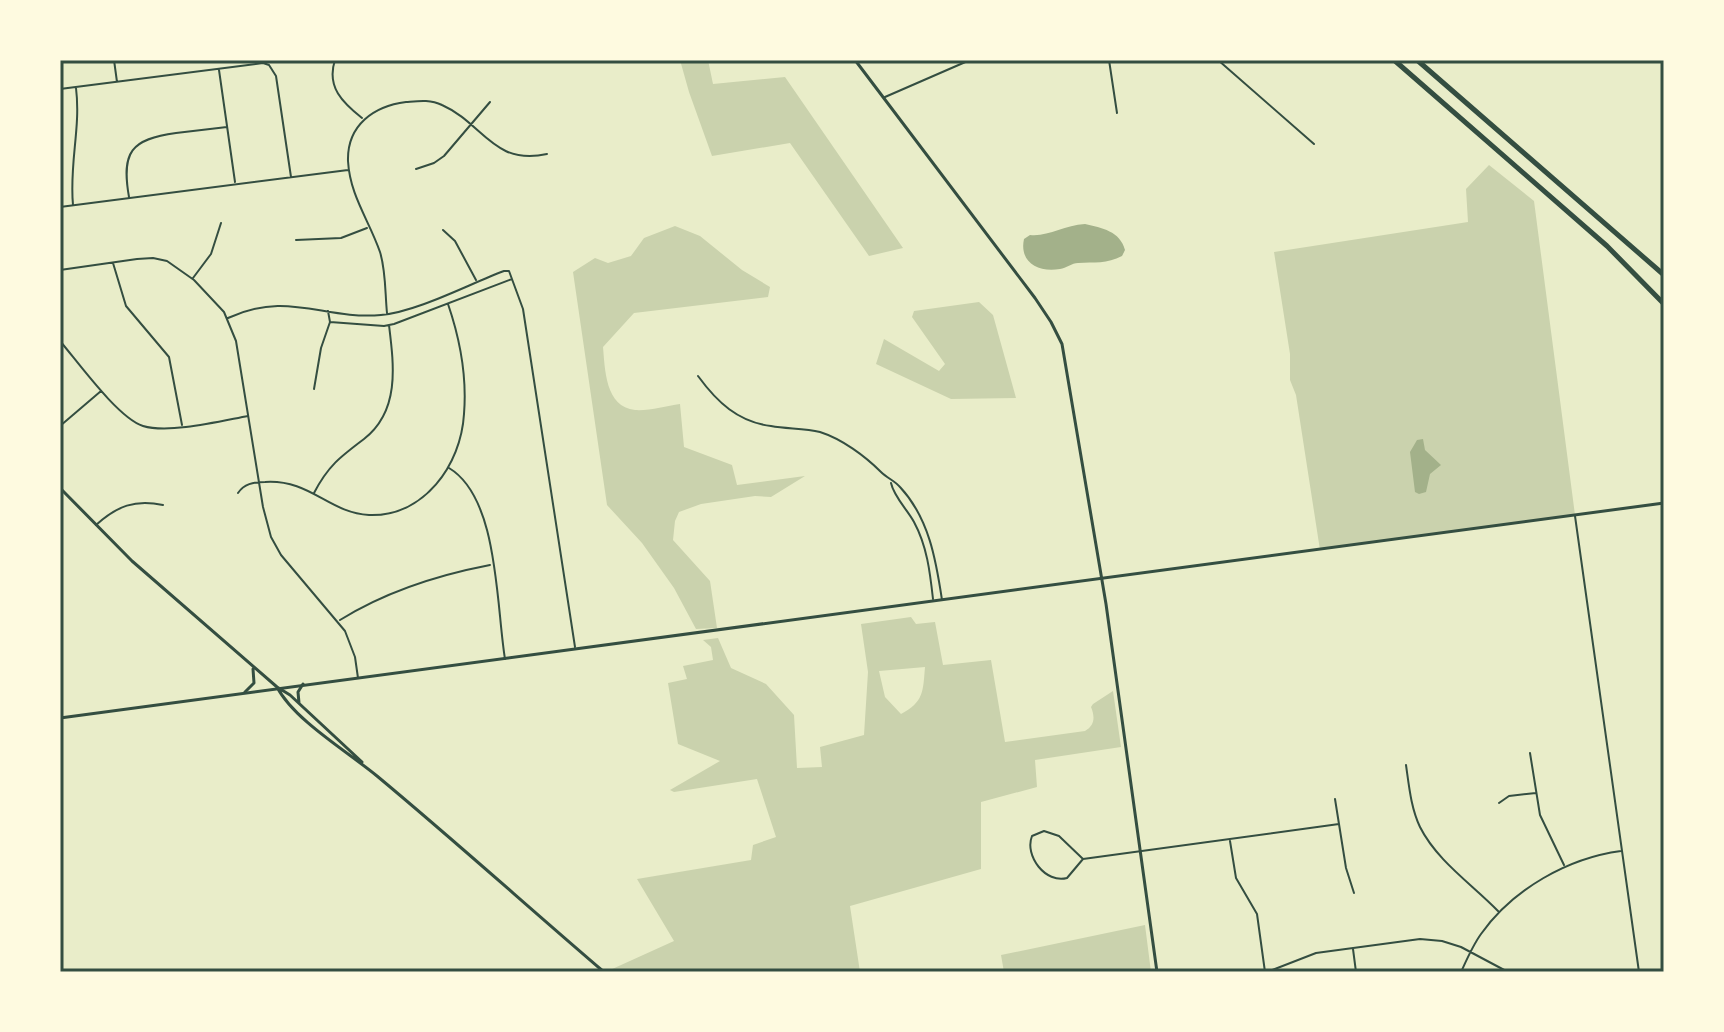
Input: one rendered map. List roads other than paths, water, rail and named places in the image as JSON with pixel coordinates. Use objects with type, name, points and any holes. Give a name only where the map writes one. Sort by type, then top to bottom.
[{"type":"highway","points":[[1394,60],[1607,246],[1664,304]]},
{"type":"highway","points":[[1417,60],[1664,275]]},
{"type":"main road","points":[[855,60],[1035,298],[1057,333],[1067,363],[1157,972]]},
{"type":"main road","points":[[60,488],[154,581],[604,972]]},
{"type":"main road","points":[[60,718],[1664,503]]},
{"type":"main road","points":[[245,692],[254,683],[251,665]]},
{"type":"main road","points":[[301,706],[297,696],[303,684]]},
{"type":"main road","points":[[277,687],[283,699],[364,765]]},
{"type":"street","points":[[114,60],[117,82]]},
{"type":"street","points":[[335,60],[332,75],[337,94],[364,119]]},
{"type":"street","points":[[884,97],[970,60]]},
{"type":"street","points":[[1109,60],[1117,113]]},
{"type":"street","points":[[1218,60],[1314,144]]},
{"type":"street","points":[[60,89],[263,63],[270,66],[276,76],[291,177]]},
{"type":"street","points":[[218,69],[236,184]]},
{"type":"street","points":[[73,205],[71,166],[78,121],[76,87]]},
{"type":"street","points":[[387,314],[382,257],[356,202],[349,170],[350,143],[364,119],[389,105],[424,101],[443,105],[495,146],[510,153],[525,156],[547,154]]},
{"type":"street","points":[[416,169],[440,160],[490,102]]},
{"type":"street","points":[[130,198],[127,163],[130,153],[140,142],[156,136],[227,127]]},
{"type":"street","points":[[60,207],[349,170]]},
{"type":"street","points":[[192,278],[211,254],[221,223]]},
{"type":"street","points":[[296,240],[341,238],[368,227]]},
{"type":"street","points":[[443,230],[455,241],[476,281]]},
{"type":"street","points":[[60,270],[153,258],[180,267],[228,318],[236,341],[266,525],[275,547],[339,621],[351,644],[358,678]]},
{"type":"street","points":[[113,261],[126,306],[169,357],[182,426]]},
{"type":"street","points":[[228,318],[266,305],[291,304],[364,315],[387,314],[504,271],[511,274],[523,309],[575,650]]},
{"type":"street","points":[[330,322],[389,325],[513,279]]},
{"type":"street","points":[[238,493],[245,485],[259,482],[294,484],[354,513],[367,515],[394,512],[430,493],[448,468],[461,437],[465,397],[460,349],[448,304]]},
{"type":"street","points":[[314,389],[321,348],[330,322],[328,310]]},
{"type":"street","points":[[314,493],[332,463],[365,438],[385,416],[393,386],[389,325]]},
{"type":"street","points":[[60,341],[131,419],[148,427],[182,426],[248,416]]},
{"type":"street","points":[[698,376],[714,398],[730,411],[766,426],[823,433],[850,447],[874,464],[891,482],[898,484],[914,507],[929,538],[942,601]]},
{"type":"street","points":[[60,426],[102,390]]},
{"type":"street","points":[[448,468],[463,478],[477,497],[487,525],[505,659]]},
{"type":"street","points":[[891,482],[922,540],[934,602]]},
{"type":"street","points":[[95,525],[126,504],[145,502],[163,505]]},
{"type":"street","points":[[908,511],[914,507]]},
{"type":"street","points":[[1575,515],[1639,972]]},
{"type":"street","points":[[922,540],[929,538]]},
{"type":"street","points":[[339,621],[378,598],[492,565]]},
{"type":"street","points":[[1530,753],[1543,824],[1565,867]]},
{"type":"street","points":[[1406,765],[1411,799],[1424,834],[1499,913]]},
{"type":"street","points":[[1499,803],[1509,796],[1536,793]]},
{"type":"street","points":[[1335,799],[1346,868],[1354,893]]},
{"type":"street","points":[[1083,859],[1052,831],[1038,832],[1029,844],[1031,856],[1055,879],[1067,878],[1083,859],[1339,824]]},
{"type":"street","points":[[1230,839],[1236,878],[1257,914],[1266,972],[1288,966],[1309,955],[1431,939],[1453,944],[1508,972]]},
{"type":"street","points":[[1461,972],[1482,932],[1520,894],[1592,855],[1622,851]]},
{"type":"street","points":[[1353,948],[1356,972]]}]
